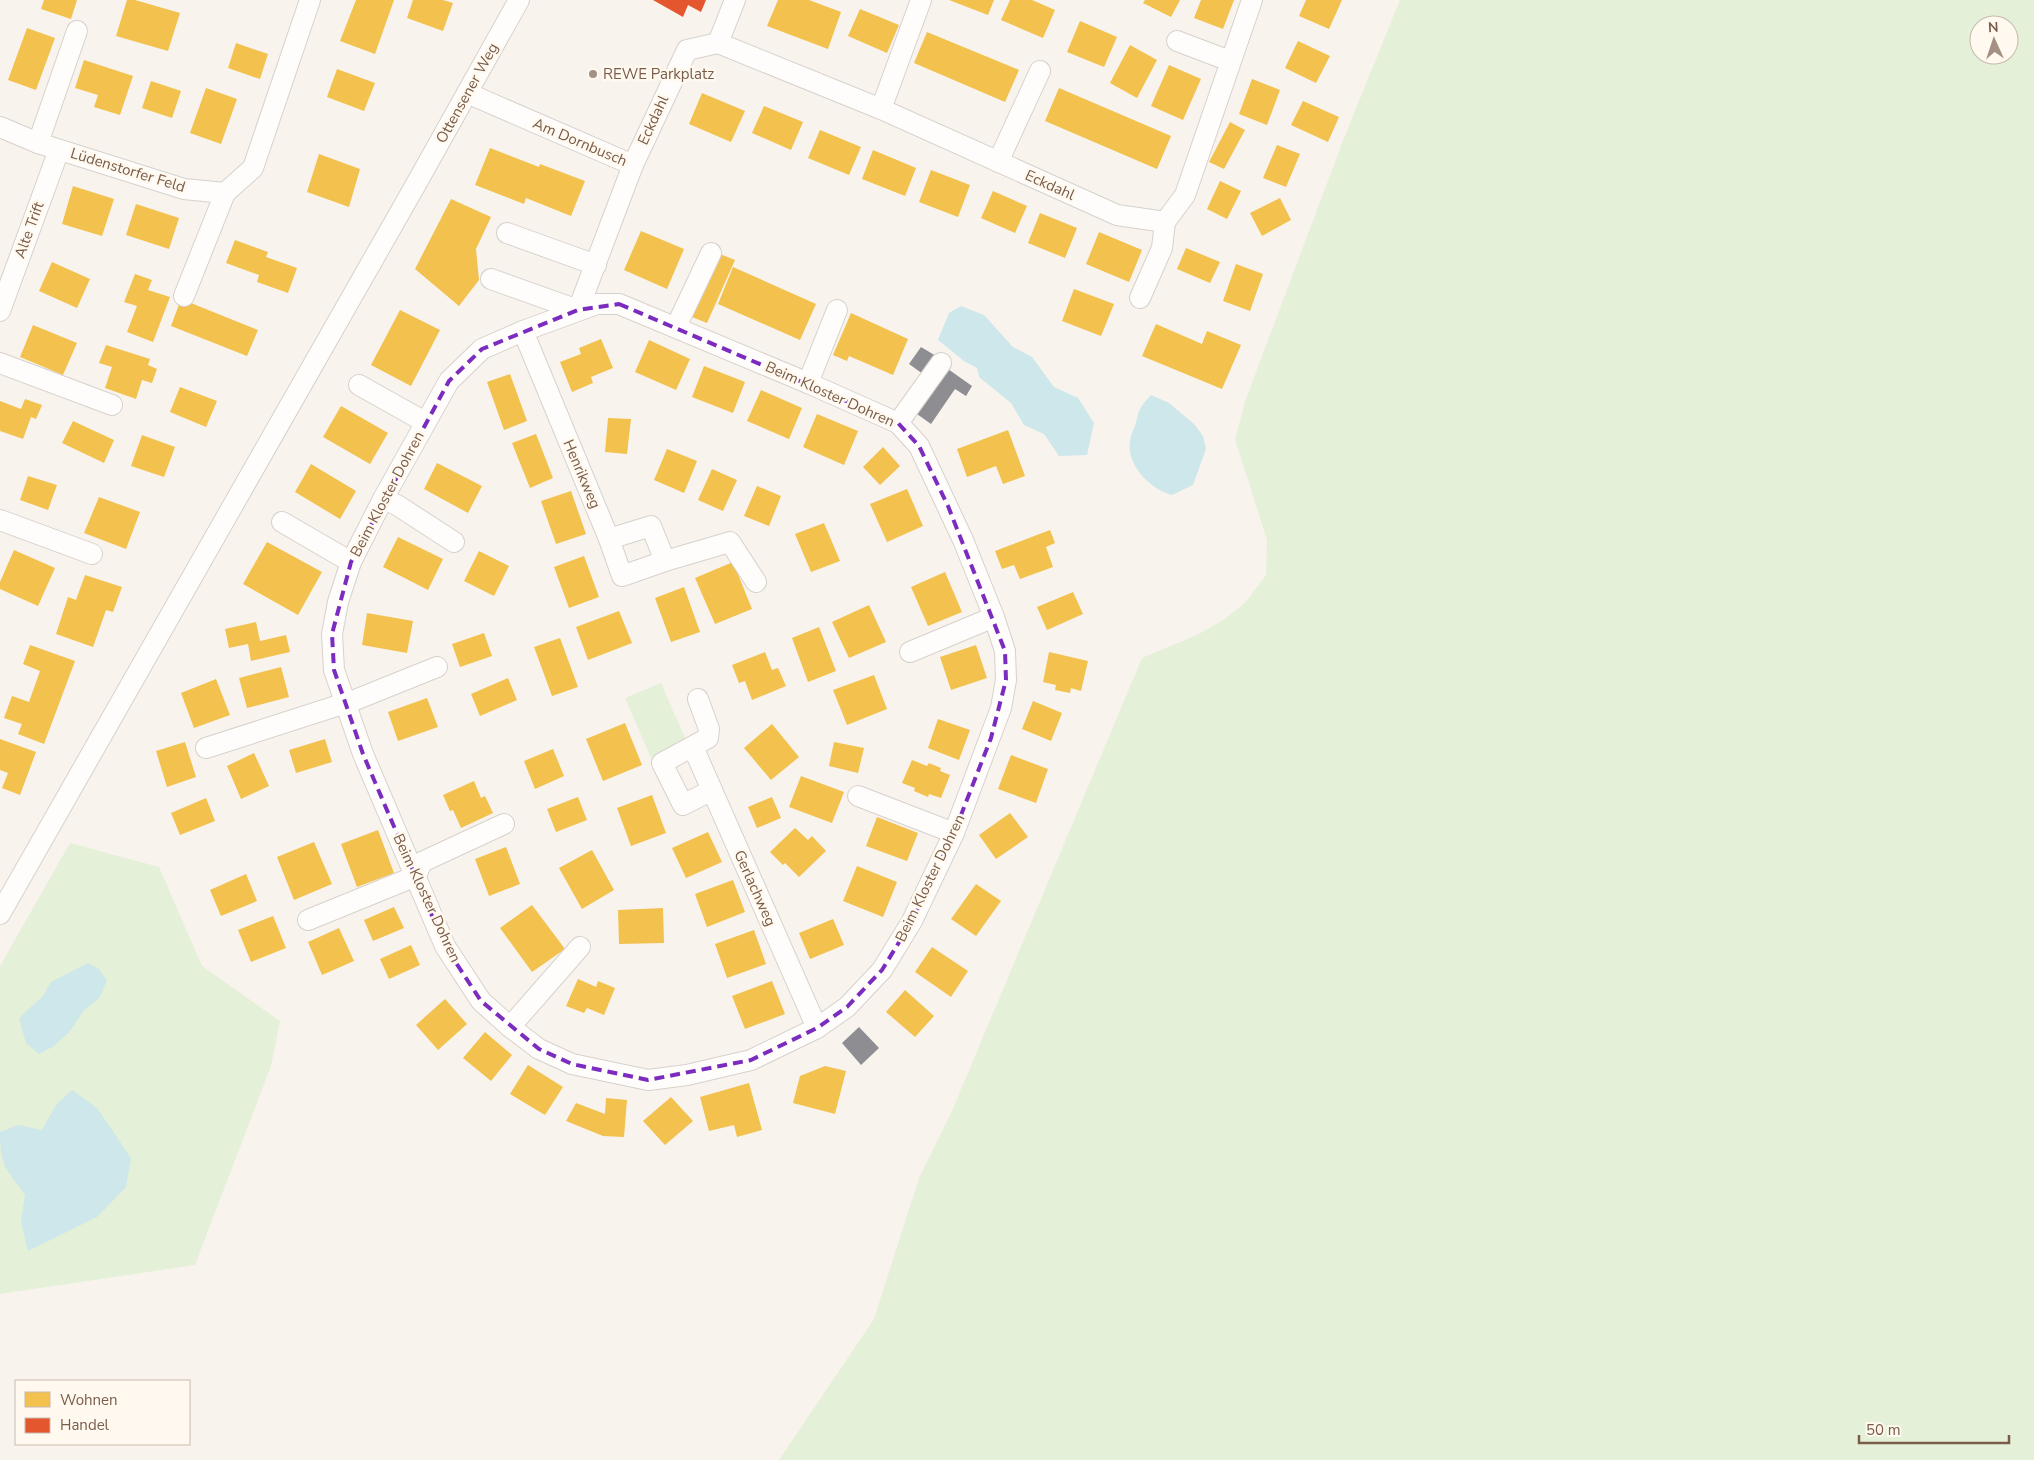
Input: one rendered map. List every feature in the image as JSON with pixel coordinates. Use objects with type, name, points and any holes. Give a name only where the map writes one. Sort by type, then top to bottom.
[{"type":"street","points":[[184,296],[225,193],[253,168],[310,0]]},
{"type":"street","name":"Ottensener Weg","points":[[0,914],[519,0]]},
{"type":"street","points":[[718,43],[735,0]]},
{"type":"street","points":[[881,109],[921,0]]},
{"type":"street","points":[[1140,298],[1162,248],[1165,222],[1185,195],[1252,0]]},
{"type":"street","points":[[38,143],[78,31]]},
{"type":"street","points":[[1178,41],[1230,61]]},
{"type":"street","name":"Eckdahl","points":[[633,165],[687,50],[718,43],[881,109],[1117,215],[1165,222]]},
{"type":"street","points":[[998,162],[1040,71]]},
{"type":"street","name":"Am Dornbusch","points":[[467,93],[633,165],[578,310]]},
{"type":"street","name":"Lüdenstorfer Feld","points":[[0,128],[59,150],[184,189],[225,193]]},
{"type":"street","name":"Alte Trift","points":[[2,299],[59,150]]},
{"type":"street","points":[[508,233],[596,265]]},
{"type":"street","points":[[676,327],[710,253]]},
{"type":"street","points":[[491,279],[578,310]]},
{"type":"street","name":"Beim Kloster Dohren","points":[[597,304],[618,304],[676,327],[898,423],[919,446],[963,540],[994,616],[1005,651],[1006,680],[1002,708],[954,833],[912,921],[882,970],[847,1007],[817,1028],[751,1060],[687,1075],[648,1080],[572,1064],[539,1049],[510,1027],[481,1001],[445,946],[363,754],[334,670],[332,634],[338,602],[351,562],[383,499],[449,381],[482,349],[522,331],[597,304]]},
{"type":"street","points":[[808,383],[837,310]]},
{"type":"street","name":"Henrikweg","points":[[522,331],[609,540],[622,576],[665,561]]},
{"type":"street","points":[[0,363],[112,405]]},
{"type":"street","points":[[898,423],[941,364]]},
{"type":"street","points":[[359,385],[425,422]]},
{"type":"street","points":[[383,499],[397,504],[454,542]]},
{"type":"street","points":[[0,520],[92,554]]},
{"type":"street","points":[[282,522],[351,562]]},
{"type":"street","points":[[609,540],[652,526],[665,561],[730,542],[756,582]]},
{"type":"street","points":[[910,652],[994,616]]},
{"type":"street","points":[[206,748],[345,703],[437,667]]},
{"type":"street","points":[[698,699],[709,729],[708,738],[662,762],[683,805],[712,790]]},
{"type":"street","name":"Gerlachweg","points":[[693,747],[817,1028]]},
{"type":"street","points":[[858,796],[954,833]]},
{"type":"street","points":[[308,920],[416,876],[422,862],[504,824]]},
{"type":"street","points":[[510,1027],[580,947]]},
{"type":"highlighted area","points":[[619,304],[898,423],[919,446],[948,506],[1005,651],[1006,680],[991,738],[954,833],[912,921],[882,970],[847,1007],[817,1028],[751,1060],[648,1080],[572,1064],[539,1049],[481,1001],[445,946],[363,754],[334,670],[332,634],[351,562],[449,381],[482,349],[578,310]]},
{"type":"green space","points":[[1400,0],[2034,0],[2034,1460],[779,1460],[874,1319],[919,1178],[952,1111],[1142,658],[1197,635],[1223,620],[1245,603],[1266,575],[1267,540],[1235,439],[1246,399],[1346,133]]},
{"type":"green space","points":[[661,683],[688,745],[652,760],[625,698]]},
{"type":"green space","points":[[70,843],[159,867],[202,966],[280,1021],[271,1066],[195,1265],[0,1294],[0,966]]},
{"type":"water","points":[[961,306],[984,315],[1013,347],[1032,357],[1054,387],[1078,398],[1094,423],[1087,455],[1059,456],[1044,434],[1024,425],[1011,403],[979,377],[977,368],[964,361],[938,340],[949,313]]},
{"type":"water","points":[[1151,395],[1169,403],[1194,424],[1203,436],[1206,449],[1193,485],[1172,495],[1148,482],[1136,467],[1130,450],[1130,437],[1140,409]]},
{"type":"water","points":[[88,963],[99,969],[107,981],[99,998],[84,1010],[70,1031],[54,1046],[39,1054],[26,1043],[19,1018],[43,996],[51,982]]},
{"type":"water","points":[[72,1090],[97,1108],[131,1158],[126,1187],[97,1217],[28,1251],[21,1222],[25,1195],[5,1166],[1,1152],[0,1132],[18,1125],[42,1130],[56,1105]]},
{"type":"building: Wohnen","points":[[44,0],[77,0],[71,19],[41,9]]},
{"type":"building: Wohnen","points":[[127,0],[135,0],[180,13],[168,51],[116,36]]},
{"type":"building: Wohnen","points":[[356,0],[394,0],[375,54],[340,41]]},
{"type":"building: Wohnen","points":[[413,0],[443,0],[453,3],[443,31],[407,18]]},
{"type":"building: Wohnen","points":[[778,0],[809,0],[841,12],[828,49],[767,26]]},
{"type":"building: Wohnen","points":[[949,0],[994,0],[988,15]]},
{"type":"building: Wohnen","points":[[1010,0],[1032,0],[1055,10],[1043,38],[1001,20]]},
{"type":"building: Wohnen","points":[[1145,0],[1180,0],[1171,17],[1143,3]]},
{"type":"building: Wohnen","points":[[1201,0],[1234,0],[1223,29],[1194,18]]},
{"type":"building: Wohnen","points":[[1306,0],[1342,0],[1329,29],[1299,16]]},
{"type":"building: Wohnen","points":[[860,9],[899,25],[887,53],[848,36]]},
{"type":"building: Wohnen","points":[[1080,21],[1117,37],[1104,67],[1067,52]]},
{"type":"building: Wohnen","points":[[27,28],[55,38],[36,90],[8,80]]},
{"type":"building: Wohnen","points":[[927,32],[1019,70],[1005,102],[914,63]]},
{"type":"building: Wohnen","points":[[1298,41],[1330,56],[1316,83],[1285,68]]},
{"type":"building: Wohnen","points":[[236,43],[268,54],[260,79],[228,68]]},
{"type":"building: Wohnen","points":[[1130,45],[1157,60],[1137,98],[1110,83]]},
{"type":"building: Wohnen","points":[[84,60],[133,76],[120,115],[94,107],[98,95],[75,88]]},
{"type":"building: Wohnen","points":[[1169,65],[1201,79],[1183,120],[1151,106]]},
{"type":"building: Wohnen","points":[[337,69],[375,83],[364,111],[327,97]]},
{"type":"building: Wohnen","points":[[1252,79],[1280,90],[1267,125],[1239,114]]},
{"type":"building: Wohnen","points":[[151,81],[181,91],[172,118],[142,108]]},
{"type":"building: Wohnen","points":[[206,88],[237,99],[221,144],[190,133]]},
{"type":"building: Wohnen","points":[[1059,88],[1171,136],[1157,169],[1045,121]]},
{"type":"building: Wohnen","points":[[702,93],[745,111],[731,142],[689,124]]},
{"type":"building: Wohnen","points":[[1303,101],[1339,117],[1328,142],[1291,125]]},
{"type":"building: Wohnen","points":[[764,106],[803,122],[791,150],[752,133]]},
{"type":"building: Wohnen","points":[[1230,122],[1245,130],[1224,169],[1209,162]]},
{"type":"building: Wohnen","points":[[820,130],[861,147],[849,175],[808,158]]},
{"type":"building: Wohnen","points":[[1277,145],[1300,154],[1286,187],[1263,178]]},
{"type":"building: Wohnen","points":[[490,148],[539,167],[540,164],[585,181],[571,216],[526,198],[524,204],[475,185]]},
{"type":"building: Wohnen","points":[[873,150],[916,168],[905,196],[862,179]]},
{"type":"building: Wohnen","points":[[319,154],[360,169],[349,207],[307,192]]},
{"type":"building: Wohnen","points":[[931,170],[970,185],[958,217],[919,202]]},
{"type":"building: Wohnen","points":[[1220,181],[1241,191],[1227,219],[1207,209]]},
{"type":"building: Wohnen","points":[[73,186],[114,199],[102,236],[62,224]]},
{"type":"building: Wohnen","points":[[993,191],[1027,206],[1015,233],[981,218]]},
{"type":"building: Wohnen","points":[[1280,198],[1291,220],[1262,236],[1250,213]]},
{"type":"building: Wohnen","points":[[451,199],[491,217],[476,249],[479,280],[459,306],[415,269]]},
{"type":"building: Wohnen","points":[[136,204],[179,218],[169,249],[126,235]]},
{"type":"building: Wohnen","points":[[1040,213],[1077,228],[1065,258],[1028,243]]},
{"type":"building: Wohnen","points":[[641,231],[684,249],[667,289],[624,270]]},
{"type":"building: Wohnen","points":[[1099,232],[1142,250],[1129,282],[1086,264]]},
{"type":"building: Wohnen","points":[[235,240],[268,252],[266,257],[297,268],[288,293],[257,282],[259,275],[226,263]]},
{"type":"building: Wohnen","points":[[1186,248],[1220,262],[1210,283],[1177,269]]},
{"type":"building: Wohnen","points":[[720,254],[735,260],[707,323],[692,317]]},
{"type":"building: Wohnen","points":[[52,262],[90,279],[77,308],[39,291]]},
{"type":"building: Wohnen","points":[[1236,264],[1263,274],[1250,311],[1223,301]]},
{"type":"building: Wohnen","points":[[733,267],[816,304],[800,340],[718,304]]},
{"type":"building: Wohnen","points":[[135,274],[152,280],[148,290],[170,297],[153,342],[127,332],[137,306],[124,302]]},
{"type":"building: Wohnen","points":[[1074,289],[1114,304],[1101,336],[1062,321]]},
{"type":"building: Wohnen","points":[[181,299],[258,330],[247,356],[171,326]]},
{"type":"building: Wohnen","points":[[400,310],[440,330],[411,386],[371,365]]},
{"type":"building: Wohnen","points":[[851,313],[908,339],[893,375],[849,356],[847,361],[833,355]]},
{"type":"building: Wohnen","points":[[1156,324],[1202,344],[1207,331],[1241,345],[1222,389],[1142,356]]},
{"type":"building: Wohnen","points":[[33,325],[77,343],[63,375],[20,357]]},
{"type":"building: Wohnen","points":[[601,339],[613,368],[591,377],[593,383],[572,392],[560,362],[581,354],[579,348]]},
{"type":"building: Wohnen","points":[[649,340],[690,359],[676,390],[635,372]]},
{"type":"building: Wohnen","points":[[106,345],[150,359],[148,365],[157,369],[152,383],[142,380],[136,399],[105,388],[112,367],[99,363]]},
{"type":"building: Wohnen","points":[[704,366],[745,382],[733,413],[692,397]]},
{"type":"building: Wohnen","points":[[510,374],[527,421],[504,430],[487,382]]},
{"type":"building: Wohnen","points":[[180,387],[217,401],[206,427],[170,412]]},
{"type":"building: Wohnen","points":[[761,390],[802,408],[789,439],[747,421]]},
{"type":"building: Wohnen","points":[[25,399],[42,405],[36,419],[31,417],[23,439],[0,431],[0,401],[21,409]]},
{"type":"building: Wohnen","points":[[341,406],[388,433],[370,464],[323,437]]},
{"type":"building: Wohnen","points":[[817,414],[858,431],[844,465],[803,447]]},
{"type":"building: Wohnen","points":[[608,418],[631,419],[627,454],[605,452]]},
{"type":"building: Wohnen","points":[[73,421],[114,440],[104,463],[62,443]]},
{"type":"building: Wohnen","points":[[1008,430],[1025,476],[1003,484],[996,466],[967,477],[957,449]]},
{"type":"building: Wohnen","points":[[536,434],[553,478],[530,488],[512,443]]},
{"type":"building: Wohnen","points":[[142,435],[175,447],[164,477],[131,466]]},
{"type":"building: Wohnen","points":[[883,447],[900,466],[880,485],[863,467]]},
{"type":"building: Wohnen","points":[[667,449],[697,461],[684,493],[654,480]]},
{"type":"building: Wohnen","points":[[437,463],[482,486],[468,513],[424,489]]},
{"type":"building: Wohnen","points":[[311,464],[356,491],[340,519],[295,492]]},
{"type":"building: Wohnen","points":[[712,469],[737,480],[723,511],[698,500]]},
{"type":"building: Wohnen","points":[[28,476],[57,485],[48,510],[20,500]]},
{"type":"building: Wohnen","points":[[757,486],[781,496],[769,526],[744,516]]},
{"type":"building: Wohnen","points":[[907,489],[923,526],[887,542],[870,504]]},
{"type":"building: Wohnen","points":[[571,491],[586,534],[556,544],[541,501]]},
{"type":"building: Wohnen","points":[[99,497],[140,512],[126,549],[84,533]]},
{"type":"building: Wohnen","points":[[824,523],[840,561],[811,572],[795,534]]},
{"type":"building: Wohnen","points":[[1050,530],[1055,543],[1046,547],[1053,567],[1020,579],[1014,565],[1002,569],[995,551]]},
{"type":"building: Wohnen","points":[[398,537],[443,559],[428,590],[383,567]]},
{"type":"building: Wohnen","points":[[267,542],[322,572],[298,615],[243,584]]},
{"type":"building: Wohnen","points":[[14,550],[55,568],[38,606],[0,589],[0,582]]},
{"type":"building: Wohnen","points":[[479,551],[509,566],[494,596],[464,581]]},
{"type":"building: Wohnen","points":[[584,556],[599,597],[569,608],[554,567]]},
{"type":"building: Wohnen","points":[[733,562],[752,609],[715,624],[695,578]]},
{"type":"building: Wohnen","points":[[945,572],[962,612],[928,626],[911,587]]},
{"type":"building: Wohnen","points":[[85,575],[122,587],[113,612],[106,610],[93,647],[56,634],[68,597],[76,600]]},
{"type":"building: Wohnen","points":[[684,587],[700,632],[671,642],[655,598]]},
{"type":"building: Wohnen","points":[[1073,592],[1083,614],[1047,630],[1037,607]]},
{"type":"building: Wohnen","points":[[869,605],[886,642],[849,658],[832,622]]},
{"type":"building: Wohnen","points":[[619,611],[632,643],[588,660],[576,627]]},
{"type":"building: Wohnen","points":[[367,613],[413,621],[407,653],[362,645]]},
{"type":"building: Wohnen","points":[[256,622],[260,641],[286,635],[290,652],[251,661],[248,644],[229,648],[225,629]]},
{"type":"building: Wohnen","points":[[819,627],[836,671],[808,682],[792,638]]},
{"type":"building: Wohnen","points":[[484,633],[492,656],[460,667],[452,644]]},
{"type":"building: Wohnen","points":[[560,638],[578,687],[552,696],[534,647]]},
{"type":"building: Wohnen","points":[[30,645],[75,661],[44,744],[18,734],[22,724],[4,718],[12,696],[29,702],[40,671],[23,664]]},
{"type":"building: Wohnen","points":[[976,645],[987,678],[951,690],[940,657]]},
{"type":"building: Wohnen","points":[[765,652],[772,670],[778,668],[786,686],[752,700],[745,681],[739,683],[732,665]]},
{"type":"building: Wohnen","points":[[1049,652],[1088,661],[1081,691],[1071,688],[1070,693],[1055,690],[1056,685],[1043,682]]},
{"type":"building: Wohnen","points":[[281,667],[289,697],[247,708],[239,678]]},
{"type":"building: Wohnen","points":[[874,675],[887,709],[847,725],[833,690]]},
{"type":"building: Wohnen","points":[[508,678],[517,700],[480,716],[471,694]]},
{"type":"building: Wohnen","points":[[216,679],[230,715],[194,728],[181,693]]},
{"type":"building: Wohnen","points":[[427,698],[438,727],[398,741],[388,712]]},
{"type":"building: Wohnen","points":[[1033,701],[1062,713],[1051,741],[1022,729]]},
{"type":"building: Wohnen","points":[[938,719],[970,730],[959,760],[928,748]]},
{"type":"building: Wohnen","points":[[625,723],[642,765],[603,781],[586,739]]},
{"type":"building: Wohnen","points":[[772,724],[799,757],[771,780],[744,748]]},
{"type":"building: Wohnen","points":[[0,739],[36,752],[20,795],[2,788],[8,773],[0,770]]},
{"type":"building: Wohnen","points":[[325,739],[332,762],[296,773],[289,750]]},
{"type":"building: Wohnen","points":[[185,742],[196,777],[167,787],[156,751]]},
{"type":"building: Wohnen","points":[[834,742],[864,748],[858,773],[829,766]]},
{"type":"building: Wohnen","points":[[553,749],[564,776],[535,789],[524,761]]},
{"type":"building: Wohnen","points":[[254,753],[269,786],[241,799],[227,766]]},
{"type":"building: Wohnen","points":[[1011,755],[1048,769],[1036,803],[998,789]]},
{"type":"building: Wohnen","points":[[912,760],[927,766],[929,763],[941,768],[940,771],[950,775],[941,798],[929,794],[928,797],[914,791],[915,788],[902,783]]},
{"type":"building: Wohnen","points":[[801,776],[844,792],[832,823],[789,807]]},
{"type":"building: Wohnen","points":[[474,781],[481,798],[485,796],[493,813],[461,828],[453,810],[450,811],[443,795]]},
{"type":"building: Wohnen","points":[[652,795],[666,833],[631,846],[617,808]]},
{"type":"building: Wohnen","points":[[578,797],[587,820],[556,832],[547,809]]},
{"type":"building: Wohnen","points":[[772,797],[781,818],[757,828],[748,807]]},
{"type":"building: Wohnen","points":[[206,798],[215,821],[180,835],[171,813]]},
{"type":"building: Wohnen","points":[[1010,813],[1028,837],[996,859],[979,835]]},
{"type":"building: Wohnen","points":[[877,817],[918,833],[907,861],[866,846]]},
{"type":"building: Wohnen","points":[[795,828],[808,840],[812,836],[826,851],[799,877],[770,852]]},
{"type":"building: Wohnen","points":[[378,830],[394,873],[357,887],[341,844]]},
{"type":"building: Wohnen","points":[[708,832],[722,862],[686,878],[672,848]]},
{"type":"building: Wohnen","points":[[314,842],[332,884],[294,900],[277,857]]},
{"type":"building: Wohnen","points":[[506,847],[520,884],[489,896],[475,859]]},
{"type":"building: Wohnen","points":[[592,850],[614,890],[582,909],[559,868]]},
{"type":"building: Wohnen","points":[[857,866],[897,882],[883,917],[843,901]]},
{"type":"building: Wohnen","points":[[246,874],[257,901],[221,916],[210,890]]},
{"type":"building: Wohnen","points":[[733,880],[745,912],[707,927],[695,894]]},
{"type":"building: Wohnen","points":[[976,884],[1001,901],[976,936],[951,919]]},
{"type":"building: Wohnen","points":[[532,905],[565,949],[532,972],[500,928]]},
{"type":"building: Wohnen","points":[[394,907],[404,928],[373,941],[364,920]]},
{"type":"building: Wohnen","points":[[663,908],[664,943],[619,944],[618,910]]},
{"type":"building: Wohnen","points":[[273,916],[286,948],[251,962],[238,930]]},
{"type":"building: Wohnen","points":[[833,919],[844,945],[810,959],[799,933]]},
{"type":"building: Wohnen","points":[[339,928],[354,961],[322,975],[308,942]]},
{"type":"building: Wohnen","points":[[754,930],[766,964],[727,978],[715,944]]},
{"type":"building: Wohnen","points":[[411,945],[420,965],[389,979],[380,959]]},
{"type":"building: Wohnen","points":[[932,947],[968,971],[951,997],[915,972]]},
{"type":"building: Wohnen","points":[[578,979],[596,987],[598,981],[615,988],[604,1015],[587,1008],[584,1013],[566,1006]]},
{"type":"building: Wohnen","points":[[772,981],[785,1014],[745,1029],[732,996]]},
{"type":"building: Wohnen","points":[[905,990],[934,1016],[915,1037],[886,1012]]},
{"type":"building: Wohnen","points":[[445,999],[467,1024],[438,1050],[416,1025]]},
{"type":"building: Wohnen","points":[[485,1032],[512,1055],[491,1081],[463,1058]]},
{"type":"building: Wohnen","points":[[528,1065],[563,1087],[545,1115],[510,1094]]},
{"type":"building: Wohnen","points":[[825,1066],[846,1071],[835,1114],[793,1103],[800,1076]]},
{"type":"building: Wohnen","points":[[749,1083],[762,1130],[737,1137],[734,1125],[709,1131],[700,1097]]},
{"type":"building: Wohnen","points":[[671,1097],[693,1121],[665,1145],[643,1121]]},
{"type":"building: Wohnen","points":[[606,1098],[627,1100],[624,1137],[603,1136],[566,1121],[576,1103],[605,1114]]},
{"type":"building: Handel","points":[[653,0],[706,0],[701,12],[688,5],[683,17]]},
{"type":"building: Industrie","points":[[921,347],[936,356],[923,374],[909,364]]},
{"type":"building: Industrie","points":[[948,369],[972,386],[966,396],[955,389],[931,424],[917,414]]},
{"type":"building: Industrie","points":[[859,1027],[879,1048],[861,1065],[842,1043]]},
{"type":"place","name":"REWE Parkplatz","points":[[593,74]]}]
